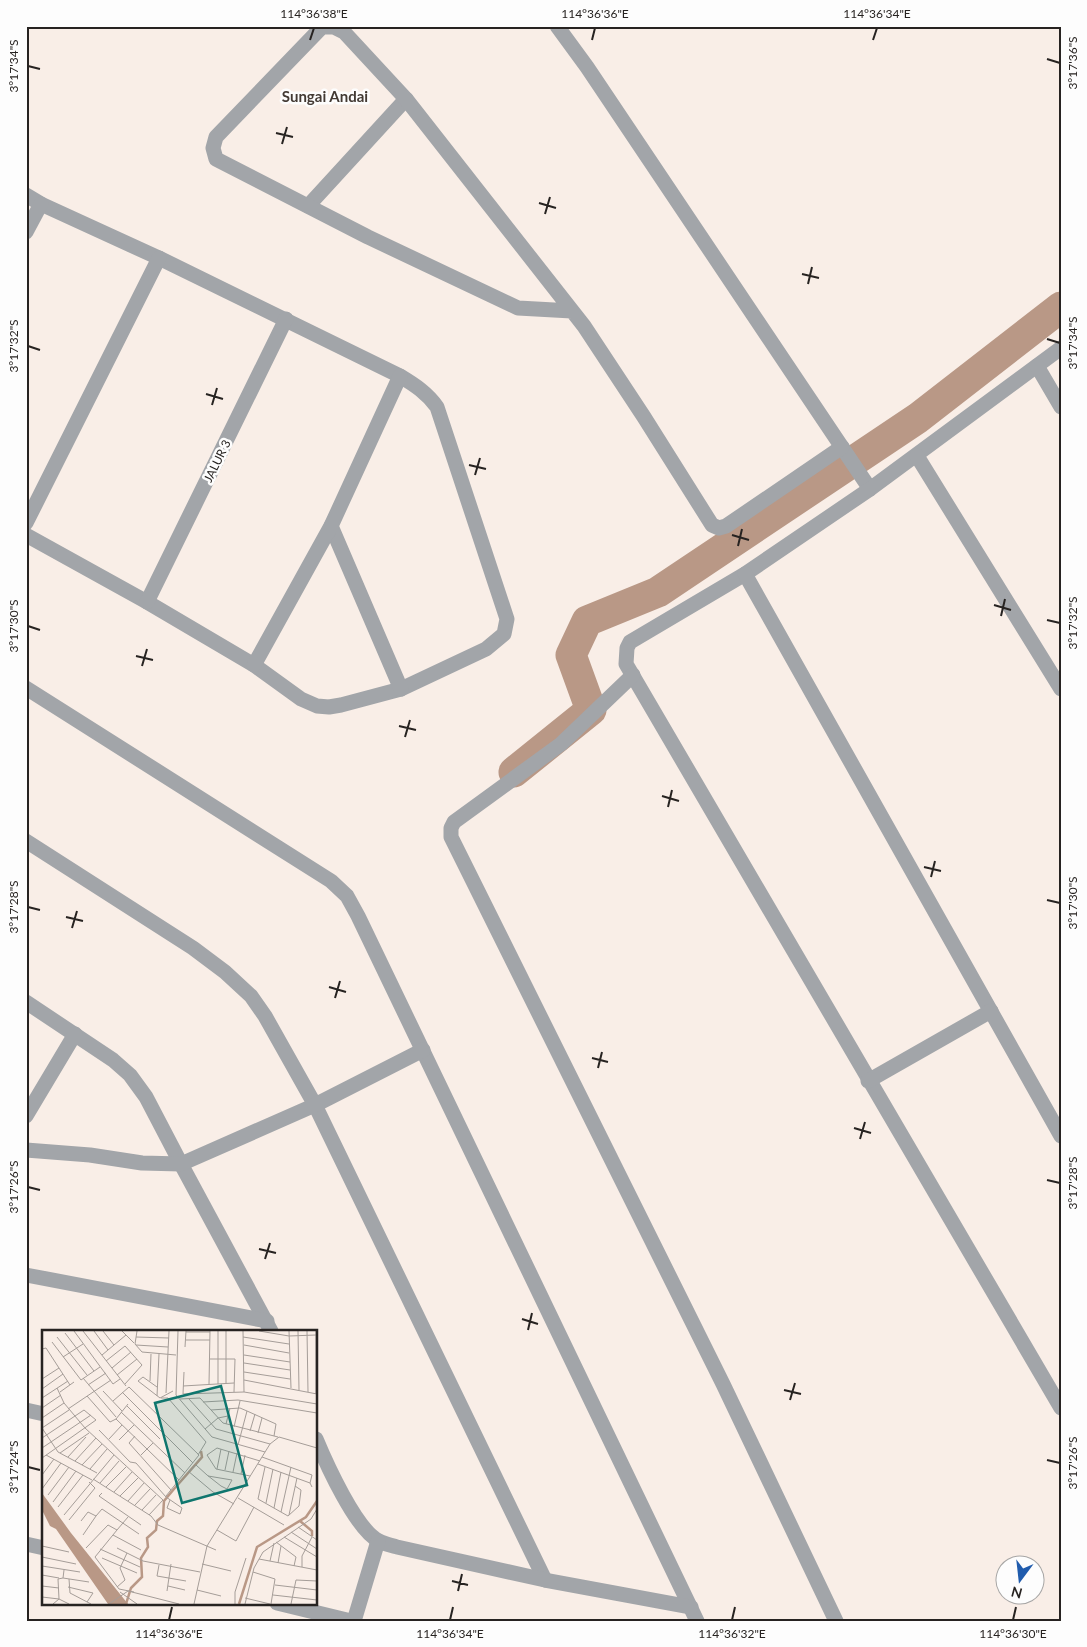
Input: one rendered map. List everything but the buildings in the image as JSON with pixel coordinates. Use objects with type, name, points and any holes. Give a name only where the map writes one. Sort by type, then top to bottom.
[{"type":"street","points":[[572,311],[518,308],[368,237],[216,159],[213,148],[216,137],[322,26],[334,27],[344,32],[406,99],[584,326],[712,525],[719,528],[726,526],[844,450]]},
{"type":"street","points":[[557,26],[593,75],[870,489]]},
{"type":"street","points":[[308,206],[406,99]]},
{"type":"street","points":[[26,195],[41,204],[159,258],[286,320],[400,376],[421,389],[437,407],[507,618],[504,634],[486,649],[401,689],[341,705],[317,706],[300,700],[254,665],[147,602],[26,535]]},
{"type":"street","points":[[26,232],[41,204]]},
{"type":"street","points":[[26,523],[159,258]]},
{"type":"street","name":"JALUR 3","points":[[147,602],[286,320]]},
{"type":"street","points":[[1061,348],[870,489],[745,574],[630,642],[627,648],[626,664],[1061,1408]]},
{"type":"street","points":[[1038,366],[1061,407]]},
{"type":"street","points":[[254,665],[331,526],[400,376]]},
{"type":"street","points":[[917,456],[1061,689]]},
{"type":"street","points":[[331,526],[401,689]]},
{"type":"street","points":[[745,574],[1061,1136]]},
{"type":"street","points":[[633,675],[561,744],[454,822],[451,828],[451,837],[723,1384],[836,1621]]},
{"type":"street","points":[[26,688],[331,881],[347,896],[694,1614]]},
{"type":"street","points":[[26,841],[193,948],[225,972],[251,996],[315,1105],[544,1580]]},
{"type":"street","points":[[26,1002],[113,1060],[130,1075],[146,1097],[180,1164],[269,1326]]},
{"type":"street","points":[[868,1080],[990,1011]]},
{"type":"street","points":[[26,1116],[75,1034]]},
{"type":"street","points":[[26,1150],[90,1155],[142,1163],[180,1164],[315,1105],[423,1050]]},
{"type":"street","points":[[26,1275],[269,1326]]},
{"type":"street","points":[[26,1410],[42,1414]]},
{"type":"street","points":[[318,1448],[324,1473],[363,1526],[378,1541],[397,1547],[694,1614]]},
{"type":"street","points":[[281,1604],[353,1621],[378,1541]]},
{"type":"street","points":[[26,1544],[42,1548]]},
{"type":"waterway","points":[[514,772],[591,710],[571,655],[587,621],[658,592],[918,418],[1061,307]]},
{"type":"district","name":"Sungai Andai","points":[[325,96]]}]
